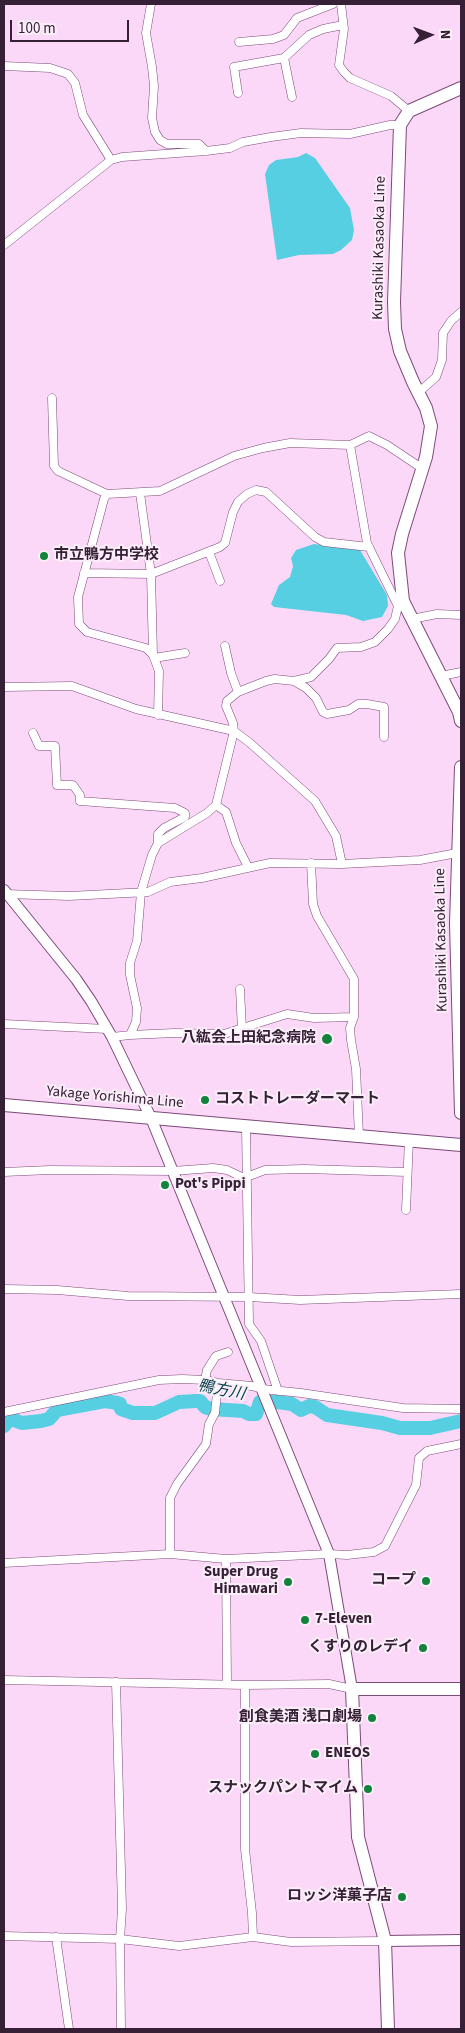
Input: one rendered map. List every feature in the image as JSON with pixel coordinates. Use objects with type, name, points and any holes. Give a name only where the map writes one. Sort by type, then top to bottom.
[{"type":"main road","points":[[400,125],[409,111],[461,88]]},
{"type":"main road","name":"Kurashiki Kasaoka Line","points":[[400,125],[394,302],[395,329],[400,351],[419,392],[431,426],[423,469],[402,534],[398,553],[401,603],[412,619],[459,712],[461,721]]},
{"type":"main road","name":"Kurashiki Kasaoka Line","points":[[461,767],[457,853],[461,1114]]},
{"type":"main road","name":"Yakage Yorishima Line","points":[[4,1105],[461,1145]]},
{"type":"main road","points":[[388,2029],[385,1941],[358,1837],[352,1689],[461,1689]]},
{"type":"street","points":[[151,4],[146,33],[154,86],[152,118],[155,132],[160,140],[167,144],[199,144],[206,151]]},
{"type":"street","points":[[240,42],[273,39],[284,35],[297,18],[334,4]]},
{"type":"street","points":[[340,4],[343,25],[339,65],[350,78],[391,96],[409,111]]},
{"type":"street","points":[[238,93],[234,67],[284,58],[309,35],[322,29],[343,25]]},
{"type":"street","points":[[284,58],[292,97]]},
{"type":"street","points":[[4,66],[50,68],[68,74],[75,83],[83,115],[112,160]]},
{"type":"street","points":[[4,245],[112,160],[142,154],[230,148],[243,142],[301,133],[350,134],[390,125],[400,125]]},
{"type":"street","points":[[419,392],[436,377],[442,360],[443,332],[461,312]]},
{"type":"street","points":[[52,398],[54,466],[58,471],[107,494],[160,491],[234,456],[263,448],[290,443],[350,445],[369,436],[387,445],[423,469]]},
{"type":"street","points":[[158,843],[207,814],[216,805],[234,732],[233,723],[226,706],[227,700],[238,692],[266,681],[275,679],[294,681],[311,677],[318,672],[337,648],[361,647],[379,639],[394,619],[401,603],[369,547],[350,445]]},
{"type":"street","points":[[84,573],[151,574],[220,548],[225,543],[233,512],[238,502],[247,494],[256,490],[266,492],[315,537],[324,542],[369,547]]},
{"type":"street","points":[[140,493],[151,574],[154,656],[159,671],[158,715]]},
{"type":"street","points":[[107,494],[78,597],[79,624],[87,632],[146,648],[154,656]]},
{"type":"street","points":[[208,552],[220,581]]},
{"type":"street","points":[[412,619],[437,614],[461,614]]},
{"type":"street","points":[[225,646],[231,674],[238,692]]},
{"type":"street","points":[[154,656],[185,653]]},
{"type":"street","points":[[440,676],[461,672]]},
{"type":"street","points":[[294,681],[306,688],[316,698],[323,712],[327,714],[349,710],[358,704],[384,707],[384,737]]},
{"type":"street","points":[[4,687],[72,686],[128,707],[234,732],[250,743],[315,801],[336,836],[342,864]]},
{"type":"street","points":[[33,733],[39,746],[55,746],[57,785],[73,785],[80,795],[80,801],[175,808],[185,813],[185,817],[164,828],[158,834],[158,843],[146,871],[141,892],[137,941],[130,963],[130,975],[137,1008],[136,1022],[130,1035]]},
{"type":"street","points":[[216,805],[226,812],[236,843],[248,867]]},
{"type":"street","points":[[5,893],[69,896],[148,892],[170,882],[202,878],[270,862],[342,864],[420,860],[457,853]]},
{"type":"street","points":[[311,862],[314,904],[318,916],[354,979],[354,1017],[350,1028],[356,1069],[358,1136]]},
{"type":"street","points":[[4,1680],[245,1685],[328,1684],[352,1689],[329,1554],[151,1118],[109,1033],[76,979],[5,893]]},
{"type":"street","points":[[240,990],[242,1030]]},
{"type":"street","points":[[4,1024],[130,1035],[174,1033],[224,1034],[242,1030],[287,1014],[314,1018],[354,1017]]},
{"type":"street","points":[[246,1126],[249,1324],[261,1341],[278,1391]]},
{"type":"street","points":[[406,1210],[409,1140]]},
{"type":"street","points":[[4,1172],[50,1170],[173,1171],[214,1168],[228,1170],[244,1178],[265,1170],[304,1169],[407,1172]]},
{"type":"street","points":[[4,1290],[56,1290],[128,1296],[340,1300],[461,1294]]},
{"type":"street","points":[[204,1380],[207,1370],[216,1356],[228,1352]]},
{"type":"street","points":[[4,1412],[159,1380],[204,1380],[218,1384],[252,1386],[262,1389],[403,1408],[461,1409]]},
{"type":"street","points":[[170,1554],[170,1498],[177,1484],[206,1444],[209,1424],[215,1413],[218,1384]]},
{"type":"street","points":[[4,1563],[170,1554],[226,1559],[329,1554],[347,1555],[374,1552],[385,1546],[416,1485],[419,1458],[427,1451],[461,1444]]},
{"type":"street","points":[[226,1559],[227,1684]]},
{"type":"street","points":[[116,1682],[121,1900],[121,2029]]},
{"type":"street","points":[[245,1685],[245,1849],[252,1913],[252,1937]]},
{"type":"street","points":[[4,1936],[120,1939],[179,1946],[252,1937],[291,1942],[461,1940]]},
{"type":"street","points":[[56,1936],[69,2029]]},
{"type":"water","points":[[306,153],[315,158],[350,208],[354,230],[352,240],[341,250],[333,254],[299,255],[277,260],[265,174],[269,165],[276,160],[298,157]]},
{"type":"water","points":[[314,544],[360,550],[387,595],[388,606],[382,617],[363,621],[346,615],[274,607],[271,604],[279,585],[290,577],[293,566],[291,558],[296,550]]},
{"type":"waterway","name":"鴨方川","points":[[4,1426],[9,1420],[22,1423],[41,1421],[49,1419],[57,1410],[105,1401],[120,1404],[121,1409],[133,1413],[155,1413],[179,1402],[200,1401],[205,1407],[211,1409],[243,1411],[249,1414],[256,1414],[260,1402],[277,1402],[292,1404],[301,1410],[309,1406],[315,1407],[327,1415],[382,1423],[400,1428],[430,1428],[461,1421]]},
{"type":"place","name":"市立鴨方中学校","points":[[44,556]]},
{"type":"place","name":"八紘会上田紀念病院","points":[[327,1039]]},
{"type":"place","name":"コストトレーダーマート","points":[[205,1100]]},
{"type":"place","name":"Pot's Pippi","points":[[165,1185]]},
{"type":"place","name":"コープ","points":[[426,1581]]},
{"type":"place","name":"Super Drug Himawari","points":[[288,1582]]},
{"type":"place","name":"7-Eleven","points":[[305,1620]]},
{"type":"place","name":"くすりのレデイ","points":[[423,1648]]},
{"type":"place","name":"創食美酒 浅口劇場","points":[[372,1718]]},
{"type":"place","name":"ENEOS","points":[[315,1754]]},
{"type":"place","name":"スナックパントマイム","points":[[368,1789]]},
{"type":"place","name":"ロッシ洋菓子店","points":[[402,1897]]}]
